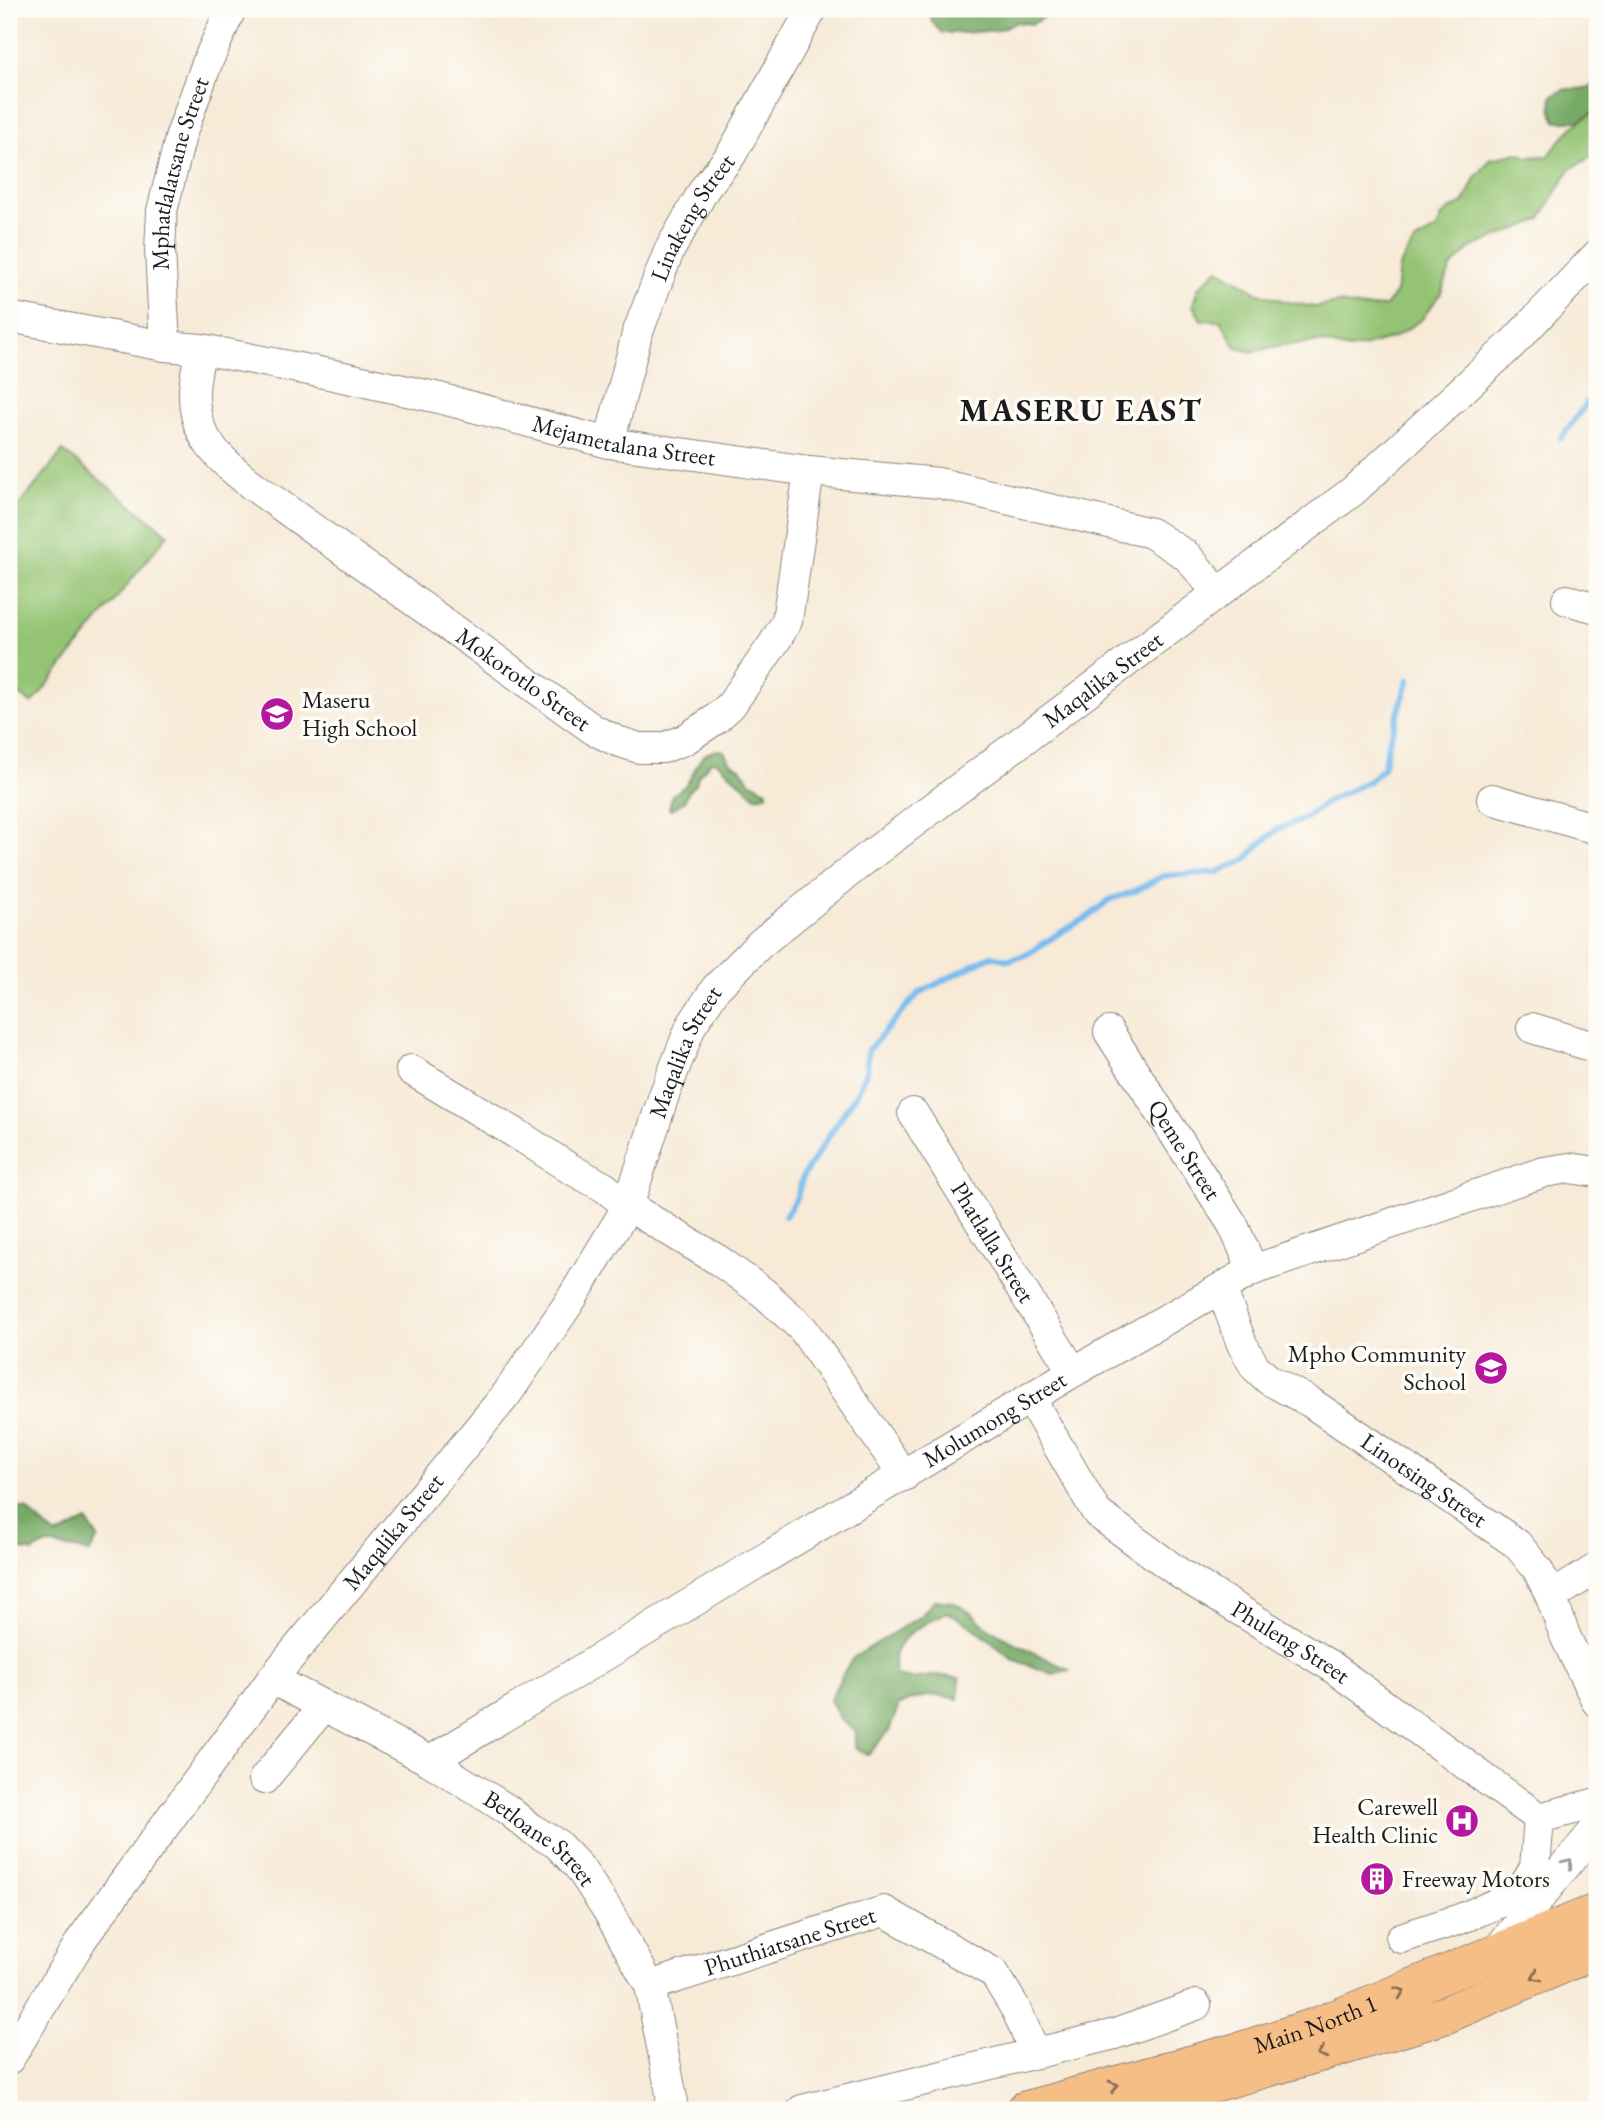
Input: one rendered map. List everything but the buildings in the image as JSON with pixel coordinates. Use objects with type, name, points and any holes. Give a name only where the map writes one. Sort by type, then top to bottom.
[{"type":"main road","name":"Main North 1","points":[[1024,2110],[1246,2049],[1320,2025],[1597,1912]]},
{"type":"main road","name":"Main North 1","points":[[1121,2110],[1445,2015],[1571,1961],[1597,1947]]},
{"type":"street","name":"Mphatlalatsane Street","points":[[165,346],[160,250],[162,211],[181,135],[207,63],[231,9]]},
{"type":"street","name":"Linakeng Street","points":[[609,443],[637,334],[669,251],[705,188],[731,155],[812,9]]},
{"type":"street","name":"Maqalika Street","points":[[9,2059],[82,1939],[272,1679],[506,1395],[569,1303],[628,1206],[664,1095],[691,1026],[716,988],[760,943],[864,860],[1353,491],[1512,344],[1597,256]]},
{"type":"street","name":"Mejametalana Street","points":[[9,317],[165,346],[201,349],[439,398],[609,443],[809,471],[939,483],[1151,533],[1187,556],[1218,593]]},
{"type":"street","name":"Mokorotlo Street","points":[[201,349],[194,391],[196,416],[203,437],[226,463],[308,526],[594,730],[639,748],[663,748],[684,740],[716,719],[731,705],[774,643],[787,621],[809,471]]},
{"type":"street","points":[[1567,600],[1597,608]]},
{"type":"street","points":[[1492,799],[1597,829]]},
{"type":"street","points":[[1532,1028],[1597,1048]]},
{"type":"street","name":"Qeme Street","points":[[1109,1032],[1233,1225],[1253,1270]]},
{"type":"street","points":[[411,1070],[604,1187],[628,1206],[718,1260],[764,1293],[803,1329],[904,1476]]},
{"type":"street","name":"Phatlalla Street","points":[[913,1113],[1073,1372]]},
{"type":"street","name":"Molumong Street","points":[[430,1761],[1073,1372],[1253,1270],[1544,1172],[1569,1168],[1597,1172]]},
{"type":"street","name":"Linotsing Street","points":[[1221,1288],[1242,1344],[1255,1367],[1269,1380],[1310,1402],[1517,1544],[1538,1570],[1566,1638],[1597,1702]]},
{"type":"street","name":"Phuleng Street","points":[[1030,1398],[1097,1513],[1182,1575],[1329,1665],[1539,1818]]},
{"type":"street","points":[[1551,1597],[1597,1568]]},
{"type":"street","name":"Betloane Street","points":[[272,1679],[430,1761],[557,1844],[579,1867],[608,1911],[650,1986],[672,2098],[668,2110]]},
{"type":"street","points":[[264,1779],[323,1707]]},
{"type":"street","points":[[1401,1938],[1460,1919],[1510,1898],[1525,1884],[1535,1867],[1539,1818],[1597,1803]]},
{"type":"street","points":[[1494,1954],[1597,1827]]},
{"type":"street","name":"Phuthiatsane Street","points":[[650,1986],[884,1911],[994,1973],[1017,2011],[1035,2053]]},
{"type":"street","points":[[802,2110],[1115,2034],[1196,2005]]},
{"type":"green space","points":[[995,9],[1051,9],[1050,13],[1032,24],[1016,22],[998,30],[963,33],[942,33],[932,22],[930,13],[980,14]]},
{"type":"green space","points":[[1597,79],[1597,116],[1594,112],[1579,121],[1556,121],[1551,106],[1552,96],[1563,90],[1586,88]]},
{"type":"green space","points":[[1594,112],[1597,116],[1597,157],[1591,157],[1570,169],[1540,220],[1472,247],[1451,267],[1441,293],[1421,320],[1395,337],[1349,349],[1321,342],[1283,345],[1251,352],[1236,347],[1221,321],[1201,320],[1193,305],[1198,288],[1218,269],[1261,294],[1288,302],[1315,307],[1339,303],[1363,308],[1385,306],[1396,293],[1399,267],[1414,242],[1437,229],[1442,216],[1464,203],[1475,178],[1491,159],[1518,153],[1527,157],[1549,156],[1569,131]]},
{"type":"green space","points":[[63,451],[168,534],[32,704],[9,686],[9,518]]},
{"type":"green space","points":[[718,750],[724,751],[729,761],[740,768],[751,782],[767,790],[767,795],[756,797],[717,762],[711,761],[698,776],[696,784],[684,801],[669,809],[672,795],[686,785],[699,760]]},
{"type":"green space","points":[[9,1506],[26,1509],[56,1536],[87,1521],[98,1538],[90,1552],[46,1544],[33,1552],[9,1547]]},
{"type":"green space","points":[[934,1600],[953,1602],[999,1635],[1069,1670],[1053,1674],[1012,1659],[974,1628],[947,1612],[917,1628],[904,1639],[895,1653],[895,1676],[913,1679],[936,1675],[960,1678],[958,1699],[928,1696],[899,1705],[889,1731],[868,1755],[855,1748],[855,1731],[841,1720],[830,1700],[853,1658],[922,1615]]},
{"type":"waterway","points":[[1561,438],[1597,389]]},
{"type":"waterway","points":[[785,1216],[797,1197],[803,1176],[858,1091],[867,1069],[868,1050],[919,993],[991,956],[1009,960],[1026,955],[1088,917],[1109,900],[1135,891],[1163,876],[1218,872],[1245,860],[1278,829],[1304,819],[1330,800],[1369,781],[1383,768],[1409,679]]},
{"type":"place","name":"Maseru High School","points":[[277,714]]},
{"type":"place","name":"Mpho Community School","points":[[1491,1368]]},
{"type":"place","name":"Carewell Health Clinic","points":[[1462,1821]]},
{"type":"place","name":"Freeway Motors","points":[[1377,1879]]},
{"type":"district","name":"MASERU EAST","points":[[1081,410]]}]
